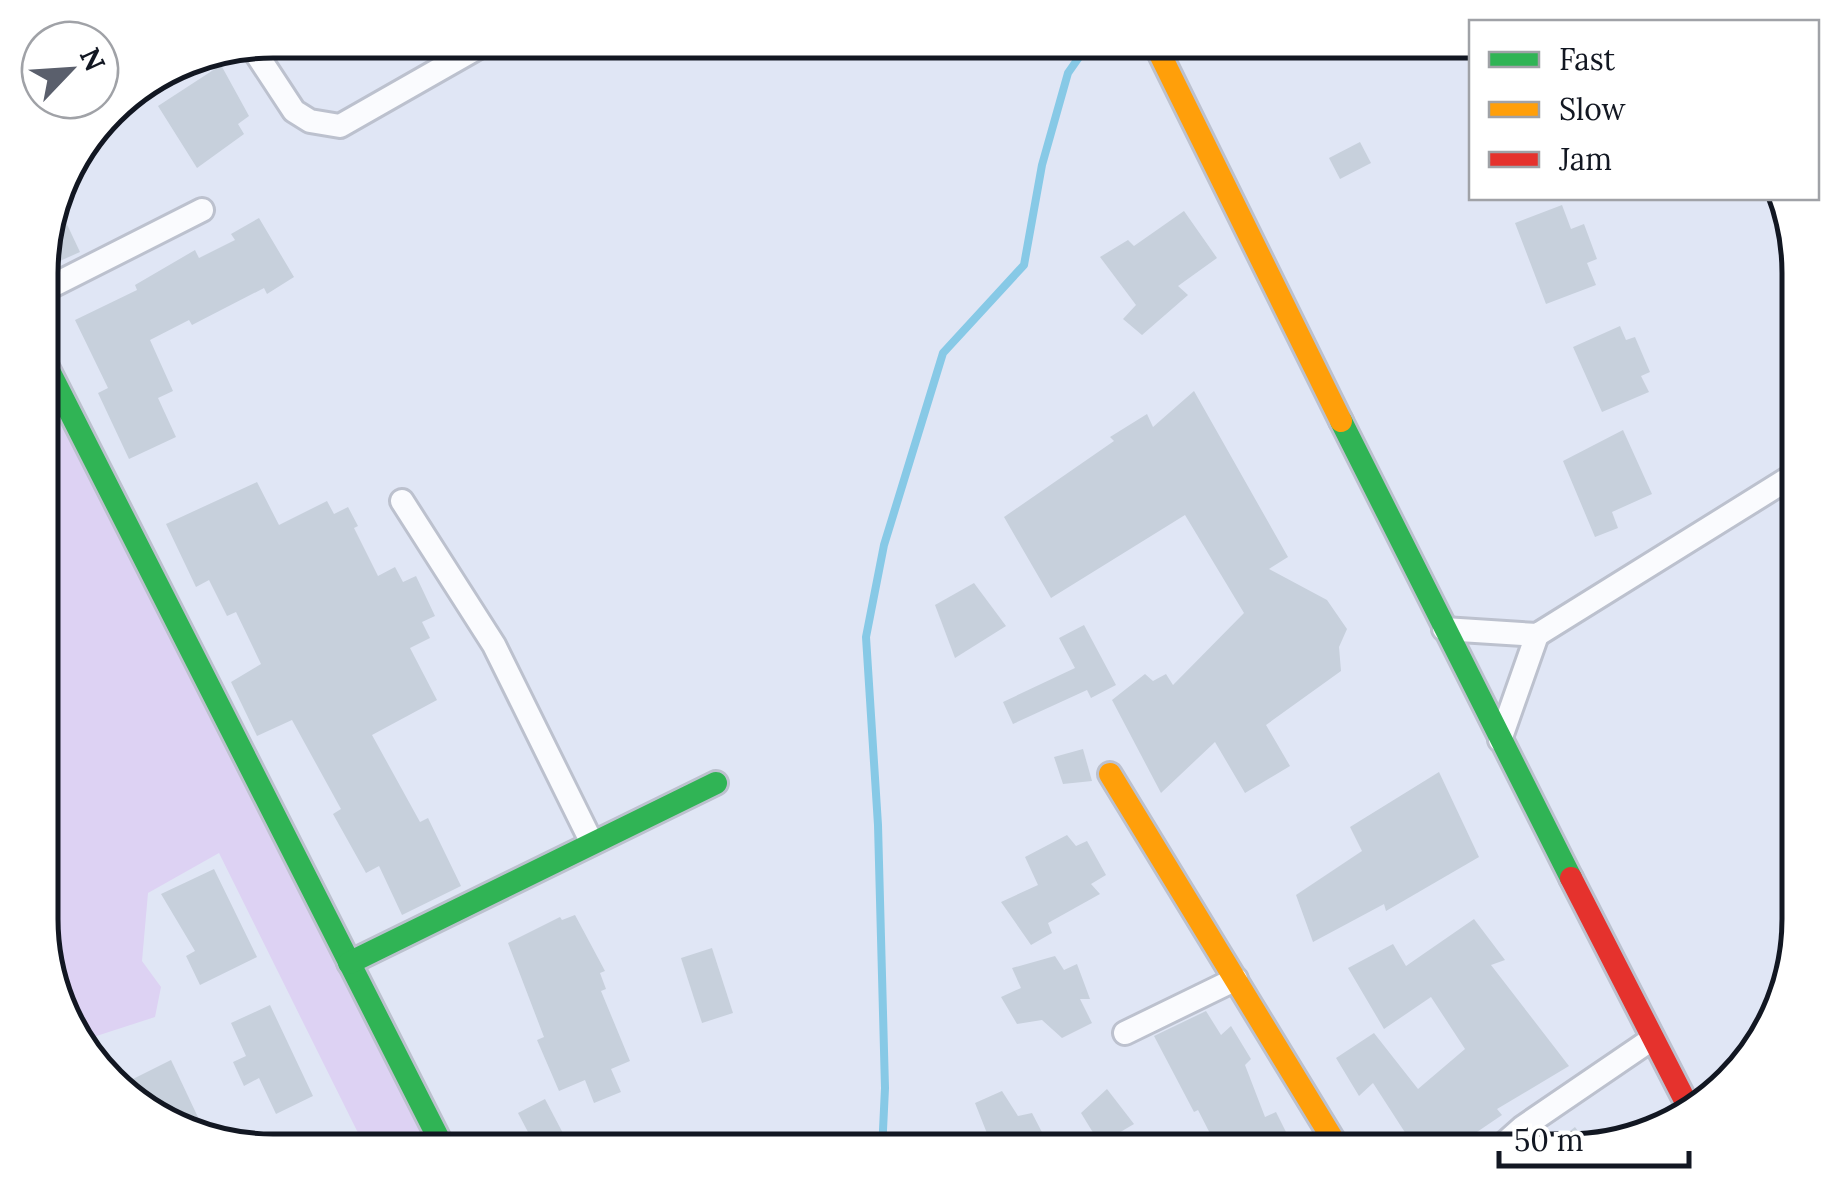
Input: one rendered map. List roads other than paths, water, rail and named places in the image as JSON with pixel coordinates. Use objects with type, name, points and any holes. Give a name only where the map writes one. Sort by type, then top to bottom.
[{"type":"street","points":[[259,58],[294,110],[310,121],[340,126],[459,58]]},
{"type":"street","points":[[1162,58],[1444,629],[1683,1099]]},
{"type":"street","points":[[58,283],[202,210]]},
{"type":"street","points":[[58,389],[436,1134]]},
{"type":"street","points":[[1444,629],[1537,636],[1781,490]]},
{"type":"street","points":[[402,501],[494,645],[592,843]]},
{"type":"street","points":[[1500,740],[1537,636]]},
{"type":"street","points":[[1110,774],[1330,1133]]},
{"type":"street","points":[[349,963],[716,783]]},
{"type":"street","points":[[1124,1033],[1236,979]]},
{"type":"street","points":[[1516,1133],[1652,1039]]},
{"type":"waterway","points":[[883,1134],[878,825],[866,637],[884,545],[943,353],[1024,265],[1042,165],[1068,73],[1078,58]]}]
